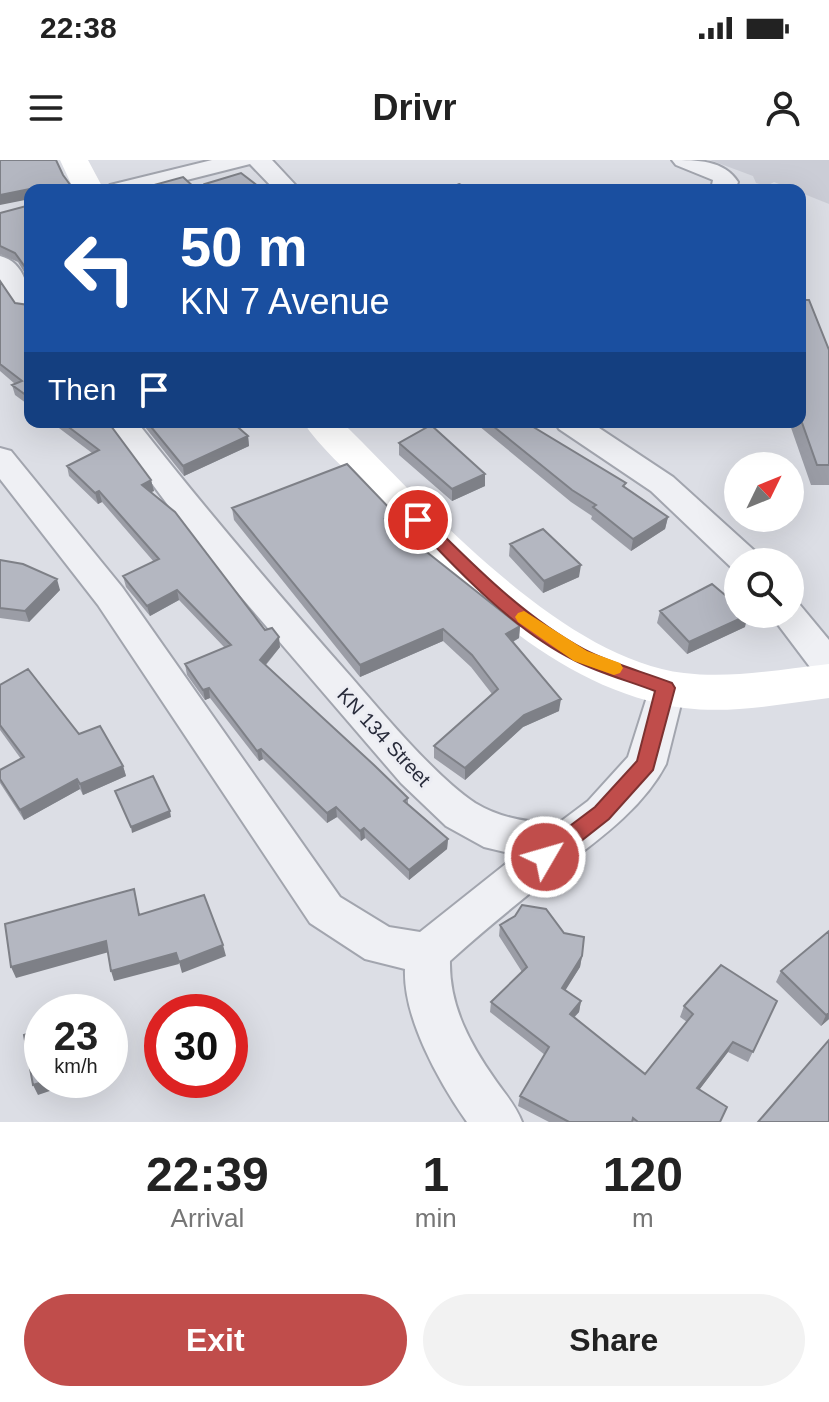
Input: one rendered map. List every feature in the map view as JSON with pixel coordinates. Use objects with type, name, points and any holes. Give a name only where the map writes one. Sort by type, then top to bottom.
[{"type":"street","points":[[74,160],[86,184]]},
{"type":"street","points":[[143,184],[241,160]]},
{"type":"street","points":[[259,160],[282,184]]},
{"type":"street","points":[[684,160],[722,175],[725,184]]},
{"type":"street","points":[[0,264],[24,297]]},
{"type":"street","name":"KN 134 Street","points":[[126,428],[218,548],[415,772],[460,814],[499,835],[563,843]]},
{"type":"street","points":[[327,428],[453,555],[537,629],[580,656],[666,688],[732,691],[829,681]]},
{"type":"street","points":[[579,428],[662,484],[731,548]]},
{"type":"street","points":[[0,458],[110,596],[325,910],[381,945],[428,953],[602,813],[646,764],[666,688]]},
{"type":"street","points":[[799,628],[829,665]]},
{"type":"street","points":[[428,953],[429,995],[445,1036],[486,1111],[498,1122]]},
{"type":"shaded area","points":[[710,160],[829,160],[829,204],[806,195],[806,184],[760,184],[753,176]]},
{"type":"building","points":[[0,160],[56,160],[70,184],[24,184],[24,190],[0,195]]},
{"type":"building","points":[[241,173],[255,184],[205,184]]},
{"type":"building","points":[[183,177],[191,184],[158,184]]},
{"type":"building","points":[[24,207],[24,266],[15,253],[0,246],[0,213]]},
{"type":"building","points":[[0,281],[15,303],[24,304],[24,394],[12,385],[22,381],[0,364]]},
{"type":"building","points":[[806,300],[809,300],[829,350],[829,465],[817,465],[804,428]]},
{"type":"building","points":[[70,428],[112,428],[151,480],[142,485],[175,512],[265,630],[272,628],[279,637],[260,660],[408,798],[404,801],[448,839],[409,870],[364,828],[360,831],[336,807],[327,813],[261,749],[257,751],[209,688],[203,690],[185,664],[231,645],[177,590],[147,606],[123,576],[159,559],[99,491],[95,493],[67,466],[99,450]]},
{"type":"building","points":[[152,428],[239,428],[248,436],[183,466]]},
{"type":"building","points":[[426,428],[434,428],[485,474],[452,489],[399,443]]},
{"type":"building","points":[[495,428],[535,428],[626,483],[623,486],[668,517],[633,539],[593,507],[596,505],[572,490]]},
{"type":"building","points":[[347,464],[395,514],[385,519],[520,626],[506,634],[561,699],[524,715],[465,768],[434,746],[498,689],[472,655],[443,629],[360,665],[232,508]]},
{"type":"building","points":[[543,529],[581,565],[544,581],[510,544]]},
{"type":"building","points":[[0,560],[23,564],[57,579],[25,611],[0,608]]},
{"type":"building","points":[[712,584],[724,594],[724,626],[689,642],[660,611]]},
{"type":"building","points":[[28,669],[79,734],[100,726],[123,766],[80,784],[77,779],[20,810],[0,779],[0,770],[24,757],[0,725],[0,685]]},
{"type":"building","points":[[153,776],[170,811],[131,827],[115,791]]},
{"type":"building","points":[[134,889],[139,915],[204,895],[223,945],[179,962],[176,953],[111,971],[106,941],[11,967],[5,924]]},
{"type":"building","points":[[522,905],[546,909],[564,933],[584,937],[582,956],[562,988],[581,1001],[570,1014],[645,1074],[693,1014],[684,1006],[721,965],[777,1001],[753,1052],[733,1042],[697,1088],[727,1107],[720,1122],[638,1122],[633,1118],[632,1122],[569,1122],[520,1096],[549,1047],[491,1002],[527,967],[500,925],[515,916]]},
{"type":"building","points":[[829,931],[829,1013],[826,1015],[781,971]]},
{"type":"building","points":[[829,1040],[829,1122],[758,1122]]},
{"type":"slow traffic","points":[[524,617],[537,629],[580,656],[614,668]]},
{"type":"route","points":[[418,520],[537,629],[580,656],[666,688],[646,764],[602,813],[545,857]]}]
